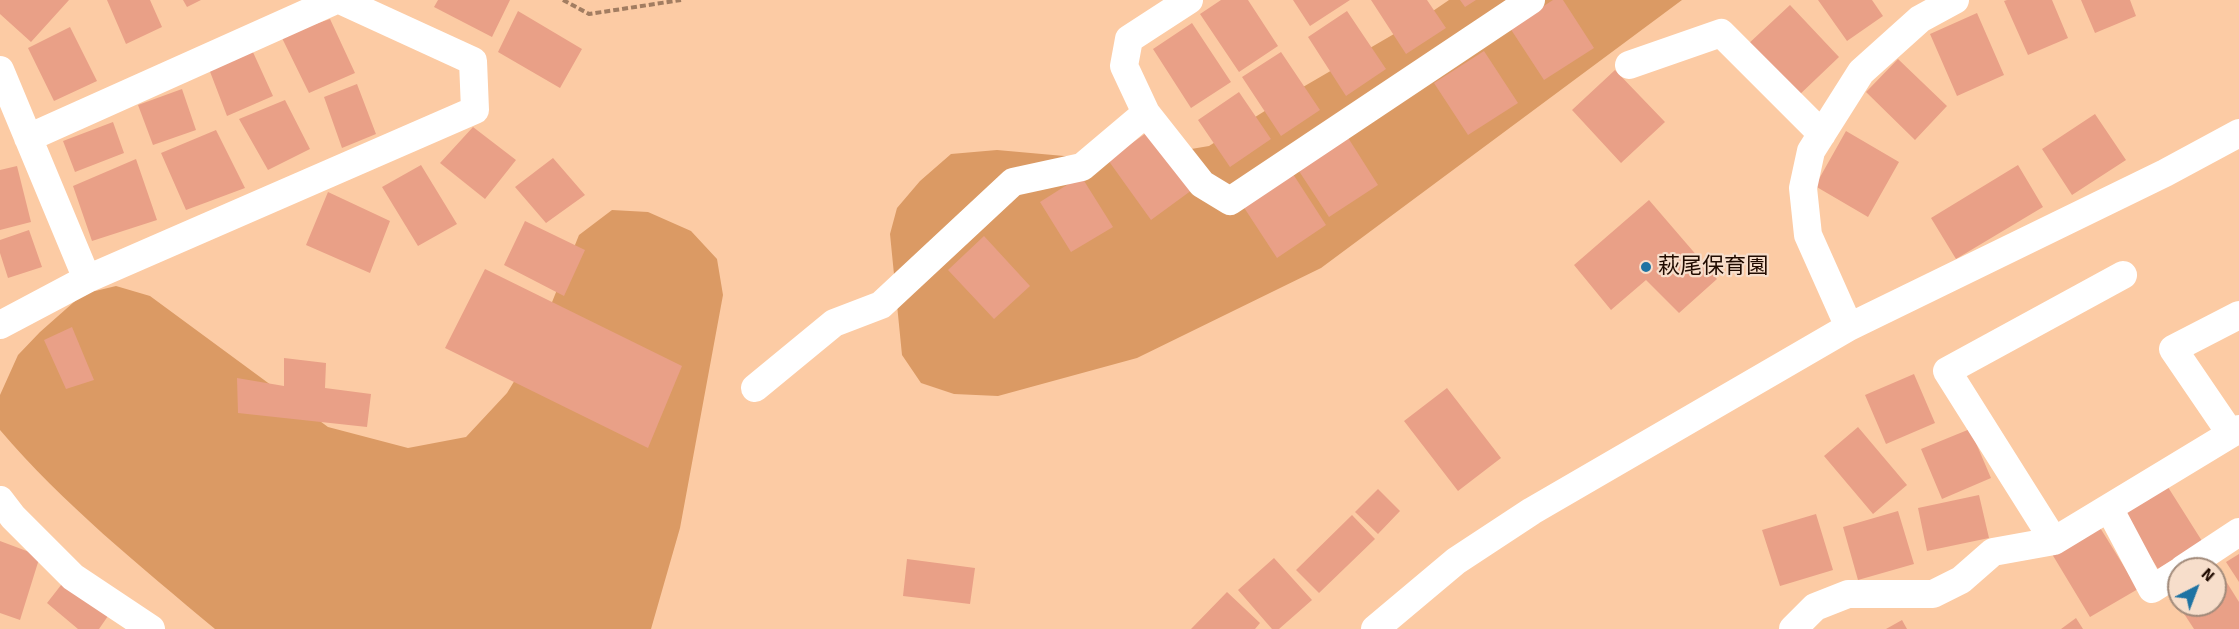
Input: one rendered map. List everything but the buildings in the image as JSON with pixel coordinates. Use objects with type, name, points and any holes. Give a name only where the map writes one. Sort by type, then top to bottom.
[{"type":"street","points":[[0,325],[87,279],[476,110],[473,61],[338,0],[28,138]]},
{"type":"street","points":[[1189,0],[1129,39],[1124,66],[1146,113],[1202,184],[1230,201],[1531,0]]},
{"type":"street","points":[[1849,327],[1808,235],[1803,188],[1811,151],[1861,72],[1920,19],[1955,0]]},
{"type":"street","points":[[1629,65],[1721,33],[1822,134]]},
{"type":"street","points":[[0,70],[87,279]]},
{"type":"street","points":[[755,388],[834,323],[881,305],[1013,182],[1082,167],[1146,113]]},
{"type":"street","points":[[1375,629],[1456,561],[1532,511],[1849,327],[2166,173],[2239,134]]},
{"type":"street","points":[[2054,541],[1947,371],[2123,275]]},
{"type":"street","points":[[1792,629],[1815,607],[1848,594],[1933,594],[1961,580],[1992,552],[2054,541],[2235,432],[2173,349],[2239,315]]},
{"type":"street","points":[[0,500],[13,518],[73,577],[151,629]]},
{"type":"street","points":[[2109,508],[2152,589],[2167,580]]},
{"type":"street","points":[[2201,557],[2239,532]]},
{"type":"path","points":[[563,0],[589,14],[681,0]]},
{"type":"shaded area","points":[[1449,0],[1682,0],[1321,268],[1137,358],[998,396],[954,394],[921,383],[902,355],[890,234],[897,208],[920,181],[951,154],[997,150],[1120,161],[1209,146]]},
{"type":"shaded area","points":[[612,210],[648,212],[691,231],[717,259],[723,295],[680,528],[651,629],[215,629],[76,509],[0,430],[0,395],[18,355],[83,294],[116,286],[150,296],[328,427],[408,448],[466,437],[507,393],[532,352],[579,235]]},
{"type":"place","name":"萩尾保育園","points":[[1646,267]]}]
